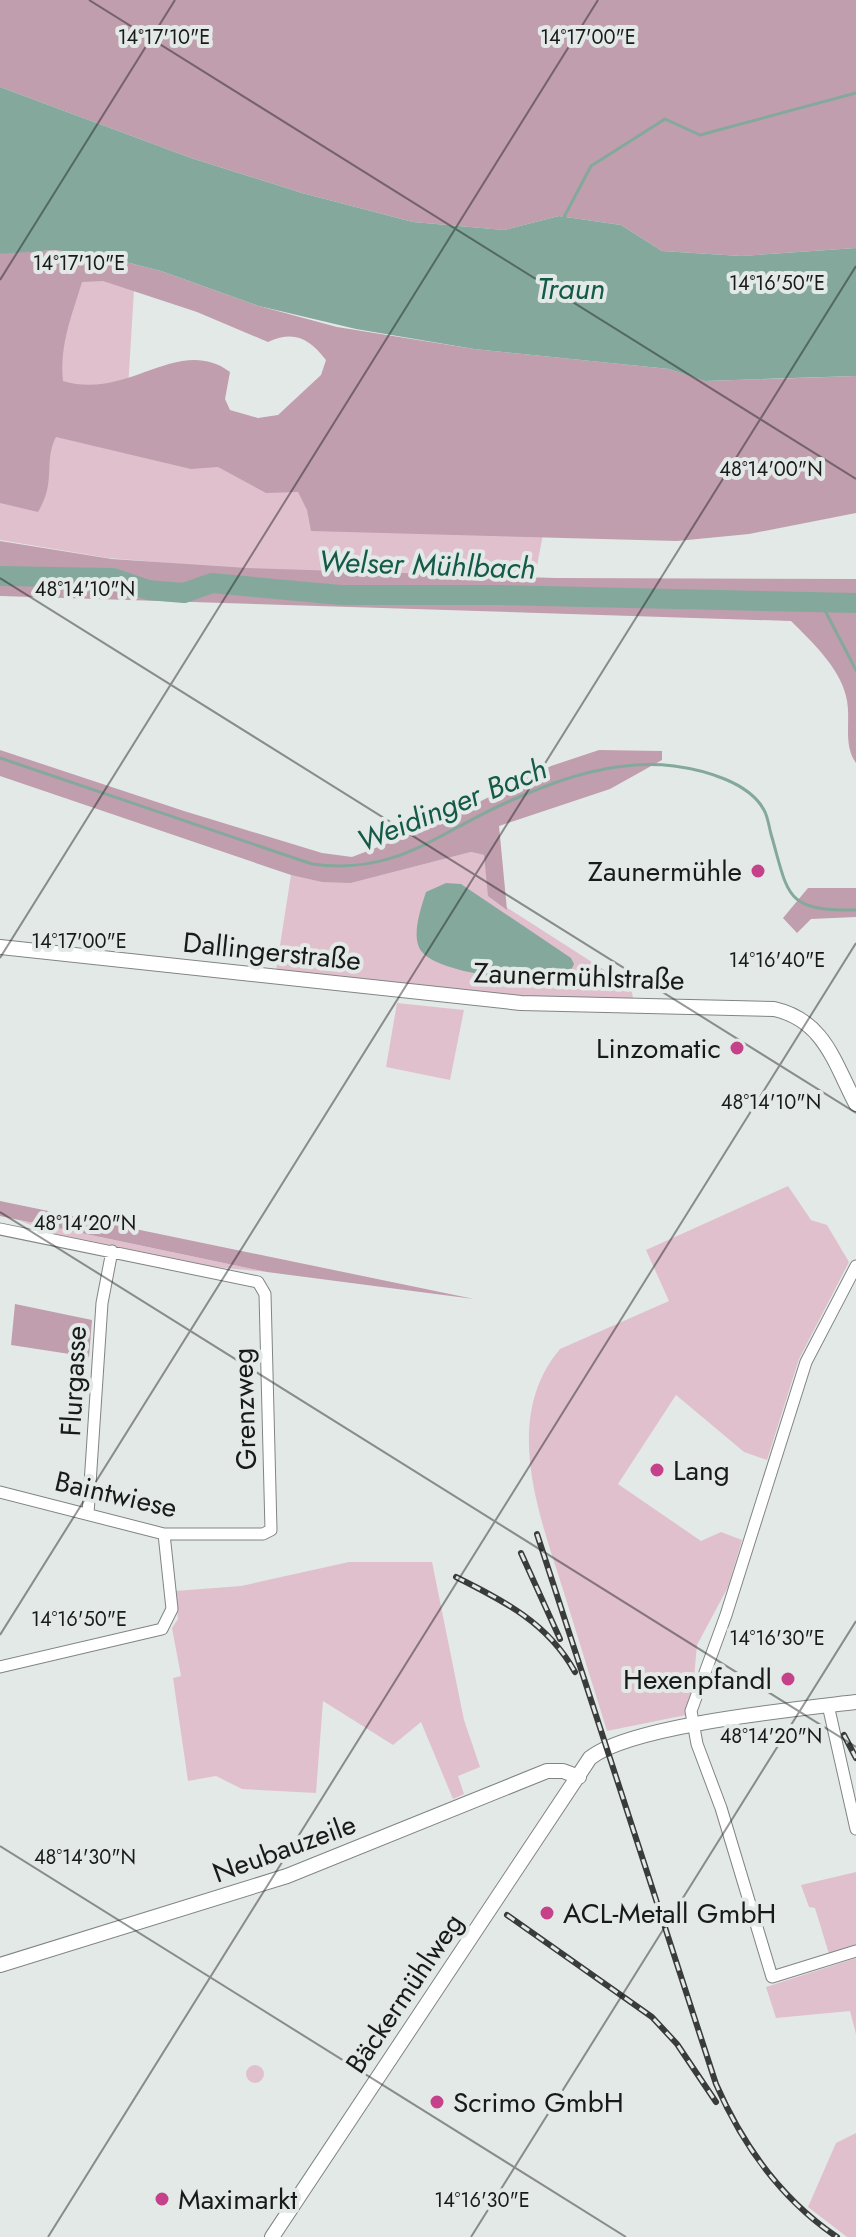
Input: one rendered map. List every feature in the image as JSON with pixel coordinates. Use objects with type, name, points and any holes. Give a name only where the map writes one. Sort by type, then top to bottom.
[{"type":"street","name":"Dallingerstraße","points":[[0,947],[442,997]]},
{"type":"street","name":"Zaunermühlstraße","points":[[442,997],[521,1003],[742,1006],[796,1014],[816,1030],[856,1104]]},
{"type":"street","points":[[0,1229],[112,1251]]},
{"type":"street","name":"Grenzweg","points":[[112,1251],[252,1279],[263,1288],[271,1530]]},
{"type":"street","name":"Flurgasse","points":[[88,1514],[102,1303],[112,1251]]},
{"type":"street","points":[[856,1266],[806,1362],[726,1615],[692,1702],[693,1726],[772,1977],[856,1951]]},
{"type":"street","name":"Baintwiese","points":[[0,1492],[164,1534],[263,1534],[271,1530]]},
{"type":"street","points":[[0,1667],[162,1629],[172,1609],[164,1534]]},
{"type":"street","name":"Bäckermühlweg","points":[[272,2237],[598,1752],[693,1726],[856,1702]]},
{"type":"street","points":[[828,1705],[856,1829]]},
{"type":"street","name":"Neubauzeile","points":[[0,1965],[287,1876],[547,1771],[563,1771],[579,1777]]},
{"type":"shaded area","points":[[0,0],[856,0],[856,248],[741,256],[662,251],[621,225],[559,216],[504,230],[413,222],[302,193],[191,158],[0,87]]},
{"type":"shaded area","points":[[0,151],[135,274],[126,421],[552,486],[534,582],[240,569],[108,558],[0,540]]},
{"type":"shaded area","points":[[25,249],[106,257],[161,271],[259,306],[337,327],[474,349],[669,369],[706,381],[856,376],[856,513],[749,534],[677,541],[311,531],[307,510],[298,492],[266,493],[218,467],[191,469],[56,437],[50,455],[47,491],[38,512],[0,503],[0,254]],"holes":[[[103,281],[197,312],[268,342],[286,337],[307,341],[326,360],[321,375],[278,415],[258,418],[230,410],[225,399],[230,372],[211,362],[191,360],[172,363],[110,383],[87,385],[63,381],[65,343],[82,282]]]},
{"type":"shaded area","points":[[0,541],[112,559],[247,568],[556,578],[856,579],[856,763],[849,747],[848,705],[842,685],[824,656],[791,621],[0,596]]},
{"type":"shaded area","points":[[0,750],[322,853],[352,857],[425,829],[551,766],[599,750],[662,751],[662,760],[610,789],[499,826],[507,910],[488,896],[484,855],[471,852],[351,883],[322,882],[291,875],[0,776]]},
{"type":"shaded area","points":[[471,852],[484,855],[489,896],[631,987],[633,998],[521,997],[276,971],[291,875],[351,883]]},
{"type":"shaded area","points":[[808,888],[856,888],[856,917],[811,919],[797,933],[783,918]]},
{"type":"shaded area","points":[[397,1003],[464,1010],[450,1080],[386,1067]]},
{"type":"shaded area","points":[[788,1186],[811,1220],[827,1225],[849,1262],[799,1359],[767,1460],[744,1452],[676,1395],[618,1484],[701,1541],[721,1532],[742,1540],[728,1587],[697,1645],[686,1715],[607,1731],[537,1503],[529,1438],[532,1407],[542,1377],[560,1349],[669,1301],[646,1250]]},
{"type":"shaded area","points":[[0,1201],[474,1299],[267,1272],[0,1216]]},
{"type":"shaded area","points":[[18,1220],[267,1272],[109,1249]]},
{"type":"shaded area","points":[[15,1304],[92,1320],[89,1357],[11,1345]]},
{"type":"shaded area","points":[[349,1562],[432,1562],[464,1720],[480,1767],[458,1776],[464,1794],[453,1799],[421,1722],[393,1745],[323,1701],[316,1793],[242,1789],[216,1776],[188,1781],[173,1678],[181,1676],[172,1628],[178,1619],[175,1591],[241,1586]]},
{"type":"shaded area","points":[[856,1872],[856,1945],[829,1954],[815,1908],[809,1907],[801,1885]]},
{"type":"shaded area","points":[[856,1958],[856,2034],[850,2011],[776,2018],[766,1987]]},
{"type":"shaded area","points":[[255,2065],[264,2074],[255,2083],[246,2074]]},
{"type":"shaded area","points":[[856,2133],[856,2237],[847,2237],[808,2207],[836,2143]]},
{"type":"water","name":"Traun","points":[[0,87],[191,158],[302,193],[413,222],[504,230],[559,216],[621,225],[662,251],[741,256],[856,248],[856,376],[705,381],[669,369],[474,349],[356,329],[259,306],[161,271],[106,257],[55,250],[0,254]]},
{"type":"water","points":[[446,883],[461,884],[571,958],[574,964],[567,979],[491,976],[432,960],[422,952],[417,939],[419,914],[426,892]]},
{"type":"waterway","points":[[563,219],[591,166],[665,119],[700,135],[856,93]]},
{"type":"waterway","name":"Welser Mühlbach","points":[[0,576],[113,578],[148,590],[184,593],[212,583],[340,595],[500,595],[856,603]]},
{"type":"waterway","points":[[820,601],[856,670]]},
{"type":"waterway","name":"Weidinger Bach","points":[[0,758],[312,864],[342,866],[393,858],[510,801],[590,772],[632,765],[686,768],[725,779],[757,800],[764,810],[782,872],[793,896],[815,907],[856,910]]},
{"type":"railway","points":[[537,1534],[716,2084],[738,2129],[766,2170],[798,2206],[837,2237]]},
{"type":"railway","points":[[521,1553],[560,1639]]},
{"type":"railway","points":[[456,1577],[523,1615],[552,1640],[575,1672]]},
{"type":"railway","points":[[844,1735],[856,1758]]},
{"type":"railway","points":[[507,1915],[652,2017],[677,2044],[716,2102]]},
{"type":"place","name":"Zaunermühle","points":[[758,871]]},
{"type":"place","name":"Linzomatic","points":[[737,1048]]},
{"type":"place","name":"Lang","points":[[657,1470]]},
{"type":"place","name":"Hexenpfandl","points":[[788,1679]]},
{"type":"place","name":"ACL-Metall GmbH","points":[[547,1913]]},
{"type":"place","name":"Scrimo GmbH","points":[[437,2102]]},
{"type":"place","name":"Maximarkt","points":[[162,2199]]}]
